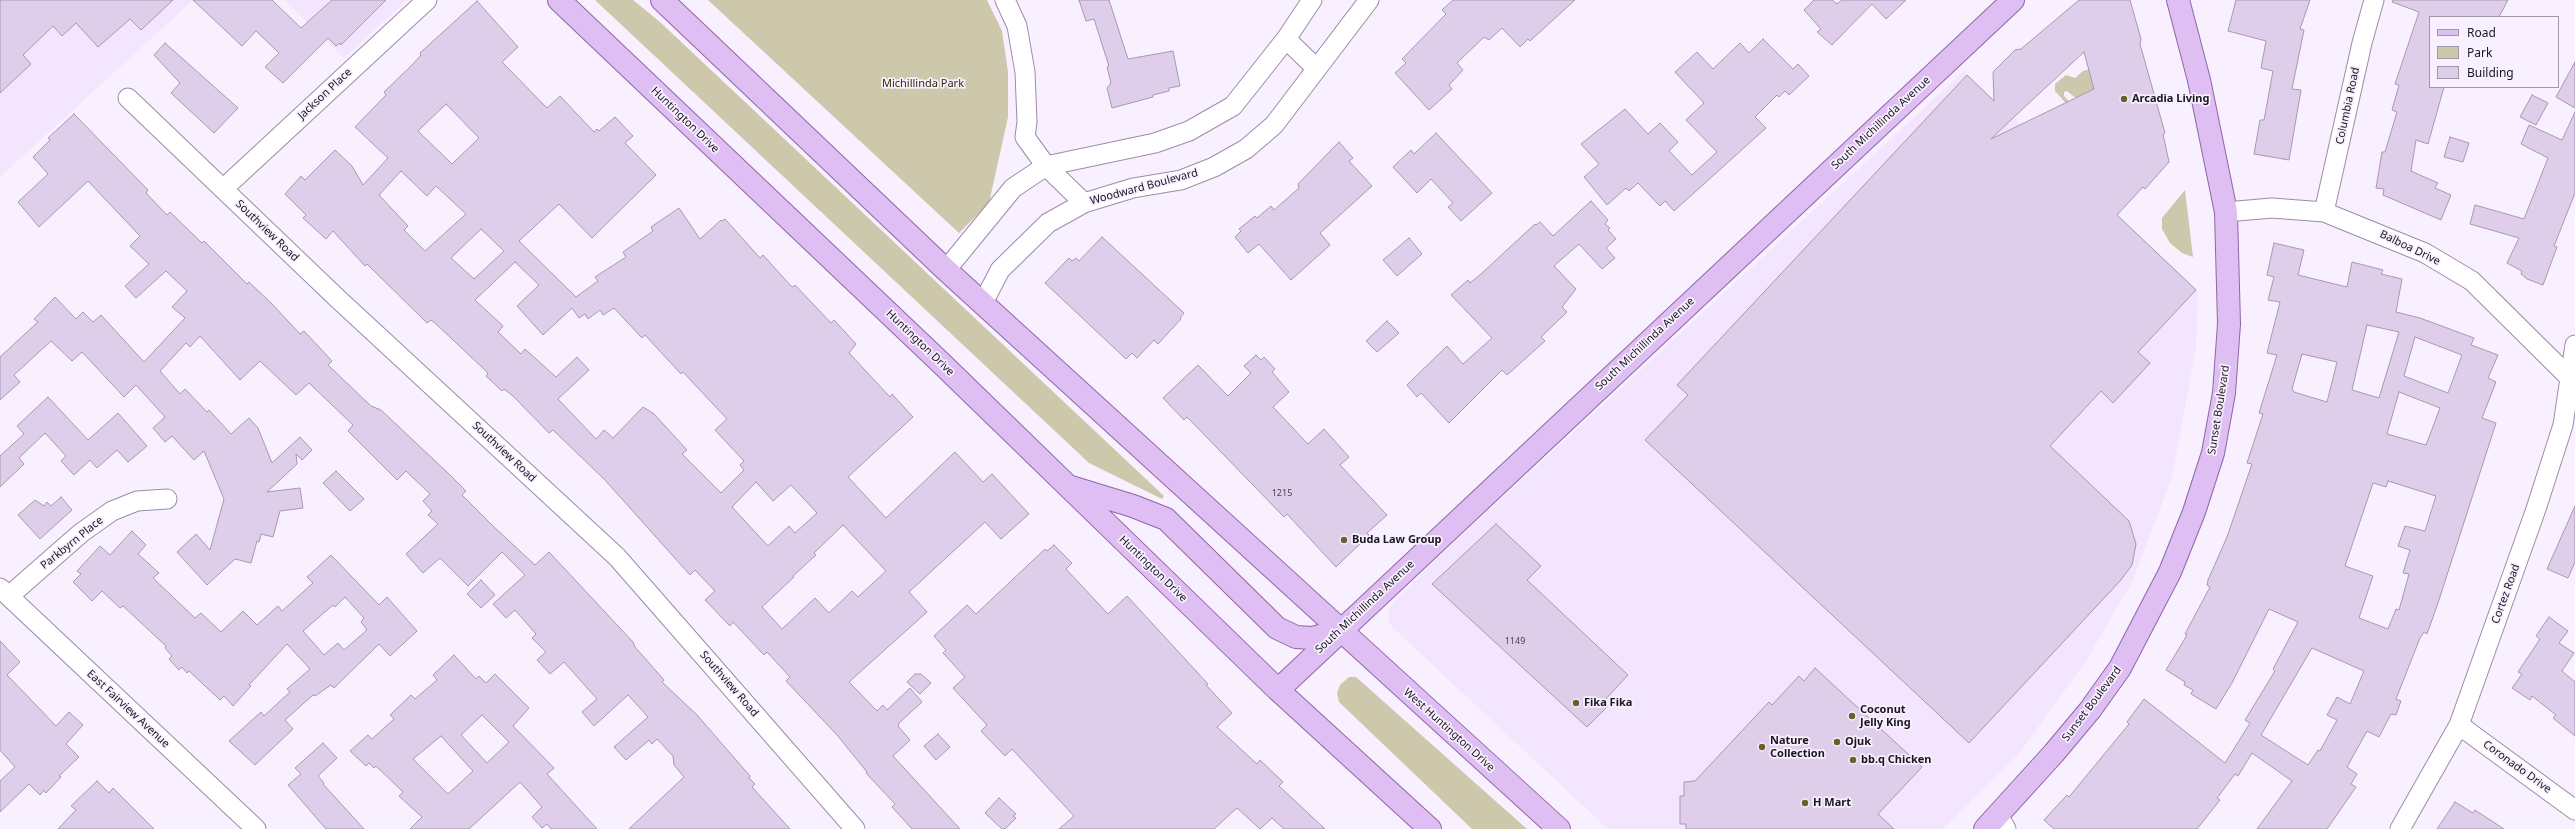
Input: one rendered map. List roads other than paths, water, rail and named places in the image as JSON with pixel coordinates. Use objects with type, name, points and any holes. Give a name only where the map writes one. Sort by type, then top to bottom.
[{"type":"main road","name":"Huntington Drive","points":[[559,0],[1068,486],[1278,690]]},
{"type":"main road","points":[[662,0],[946,270],[1339,631]]},
{"type":"main road","name":"South Michillinda Avenue","points":[[1278,690],[1339,631],[2012,0]]},
{"type":"main road","name":"Sunset Boulevard","points":[[1997,824],[2090,710],[2120,668],[2170,572],[2194,512],[2213,453],[2224,393],[2230,324],[2226,212],[2199,80],[2178,0]]},
{"type":"main road","points":[[1068,486],[1133,506],[1166,519],[1277,628],[1296,637],[1312,638],[1339,631]]},
{"type":"main road","name":"West Huntington Drive","points":[[1339,631],[1559,829]]},
{"type":"main road","points":[[1278,690],[1430,829]]},
{"type":"street","name":"Jackson Place","points":[[223,189],[427,0]]},
{"type":"street","points":[[1005,0],[1016,26],[1025,72],[1027,122],[1025,137],[1046,166],[1084,203]]},
{"type":"street","points":[[946,270],[1013,188],[1046,166],[1155,143],[1188,131],[1233,106],[1286,39],[1312,0]]},
{"type":"street","name":"Woodward Boulevard","points":[[983,303],[1000,270],[1019,249],[1048,223],[1084,203],[1133,188],[1181,180],[1214,167],[1246,149],[1274,125],[1369,0]]},
{"type":"street","name":"Columbia Road","points":[[2324,212],[2362,43],[2374,0]]},
{"type":"street","points":[[1286,39],[1316,68]]},
{"type":"street","name":"Southview Road","points":[[128,98],[337,298],[617,557],[855,829]]},
{"type":"street","name":"Balboa Drive","points":[[2226,212],[2272,208],[2324,212],[2425,253],[2472,281],[2573,380]]},
{"type":"street","name":"Cortez Road","points":[[2400,829],[2459,725],[2536,509],[2563,425],[2573,380],[2575,345]]},
{"type":"street","name":"Parkbyrn Place","points":[[4,592],[112,511],[136,501],[167,499]]},
{"type":"street","name":"East Fairview Avenue","points":[[4,592],[256,829]]},
{"type":"street","name":"Coronado Drive","points":[[2459,725],[2575,810]]},
{"type":"place","name":"Arcadia Living","points":[[2124,99]]},
{"type":"place","name":"Buda Law Group","points":[[1344,540]]},
{"type":"place","name":"Fika Fika","points":[[1576,703]]},
{"type":"place","name":"Coconut Jelly King","points":[[1852,716]]},
{"type":"place","name":"Ojuk","points":[[1837,742]]},
{"type":"place","name":"Nature Collection","points":[[1762,747]]},
{"type":"place","name":"bb.q Chicken","points":[[1853,760]]},
{"type":"place","name":"H Mart","points":[[1805,803]]},
{"type":"park label","name":"Michillinda Park","points":[[923,84]]}]
